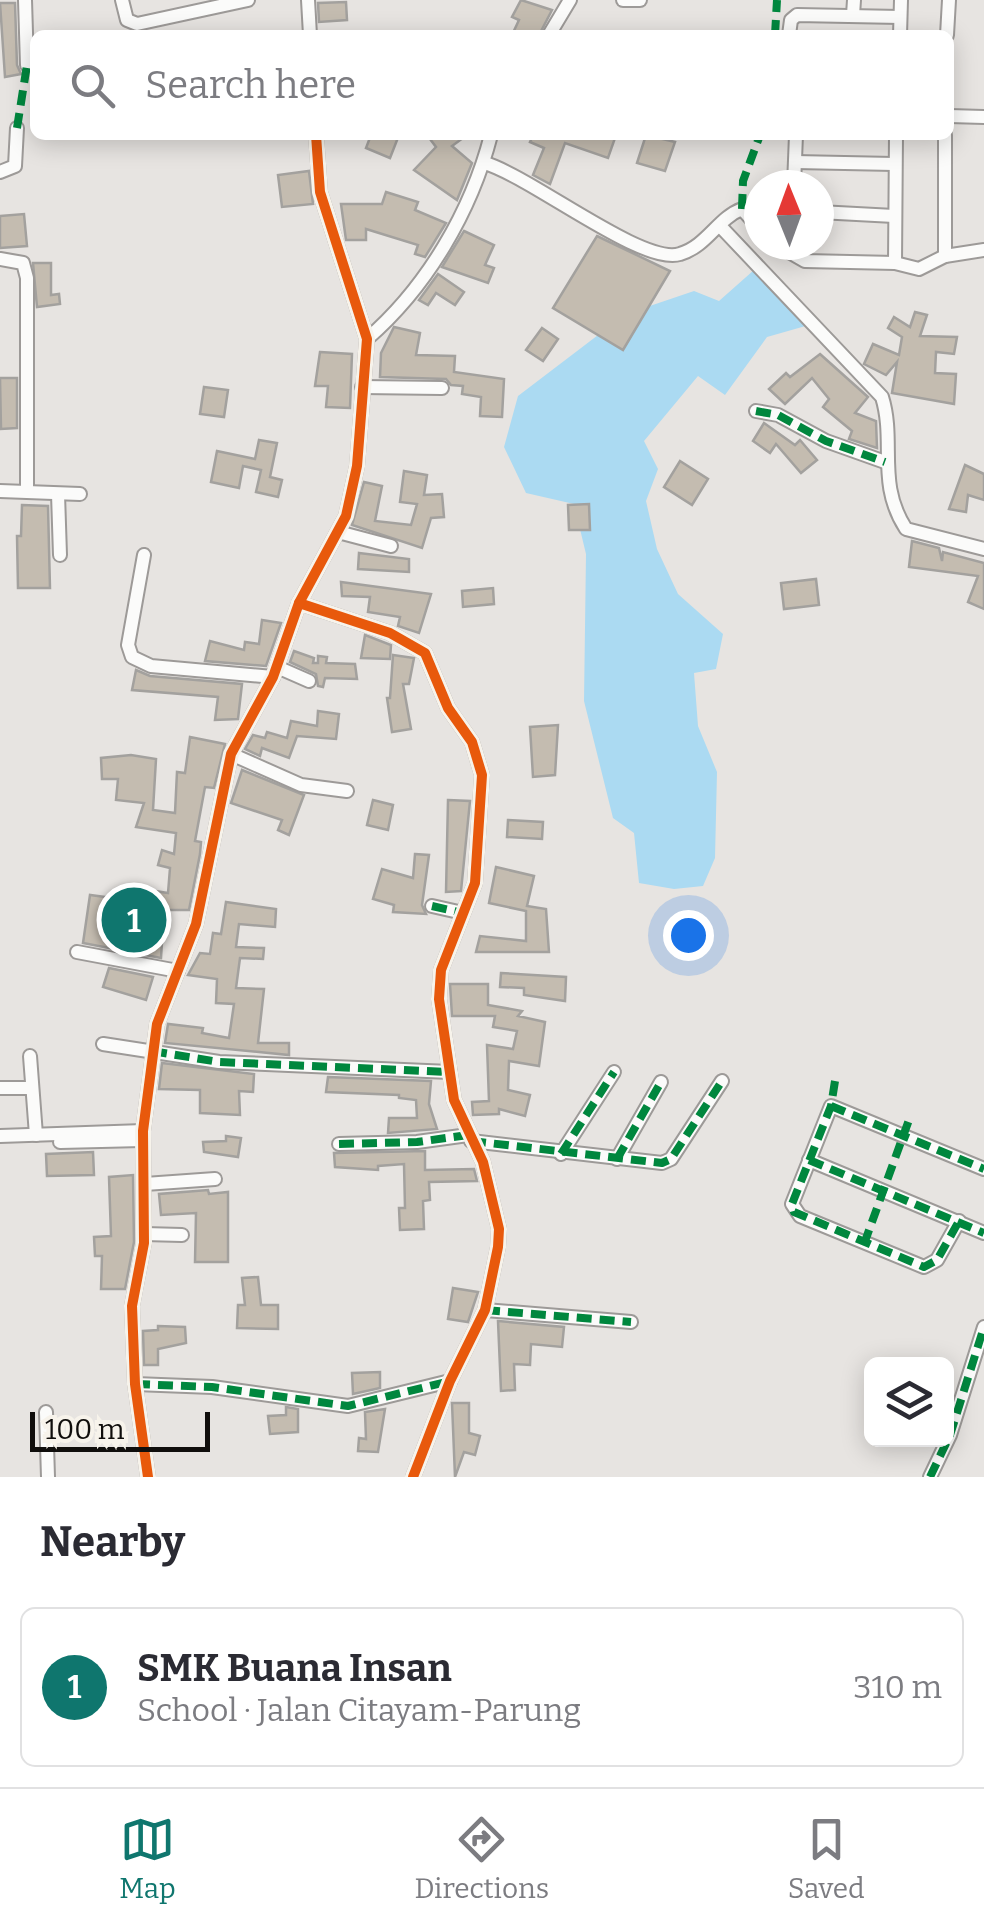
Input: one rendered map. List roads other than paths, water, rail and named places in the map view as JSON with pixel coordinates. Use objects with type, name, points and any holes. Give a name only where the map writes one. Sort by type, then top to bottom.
[{"type":"street","points":[[25,0],[27,66]]},
{"type":"street","points":[[122,0],[127,20],[137,24],[248,0]]},
{"type":"street","points":[[308,0],[310,30]]},
{"type":"street","points":[[552,30],[570,0]]},
{"type":"street","points":[[623,0],[640,0]]},
{"type":"street","points":[[853,15],[854,0]]},
{"type":"street","points":[[900,30],[901,0]]},
{"type":"street","points":[[948,30],[949,0]]},
{"type":"street","points":[[790,30],[790,20],[797,15],[900,16]]},
{"type":"street","points":[[954,116],[984,117]]},
{"type":"street","points":[[0,172],[16,166],[17,128]]},
{"type":"street","points":[[148,1477],[135,1384],[132,1306],[144,1234],[142,1136],[157,1024],[196,924],[231,754],[275,672],[299,603],[338,532],[356,466],[367,340],[320,192],[316,140]]},
{"type":"street","points":[[367,340],[413,292],[442,251],[485,162],[491,140]]},
{"type":"street","points":[[795,170],[796,140]]},
{"type":"street","points":[[895,263],[896,140]]},
{"type":"street","points":[[944,140],[946,256]]},
{"type":"street","points":[[485,162],[532,182],[645,252],[683,254],[722,227],[733,212],[744,210]]},
{"type":"street","points":[[795,162],[894,164]]},
{"type":"street","points":[[834,213],[894,216]]},
{"type":"street","points":[[722,227],[877,388],[886,411],[884,462],[897,514],[906,529],[913,534],[959,539],[984,549]]},
{"type":"street","points":[[802,260],[895,263],[919,269],[946,256],[984,250]]},
{"type":"street","points":[[0,259],[23,262],[27,278],[27,491]]},
{"type":"street","points":[[362,387],[442,388]]},
{"type":"street","points":[[756,411],[778,416],[826,441],[884,462]]},
{"type":"street","points":[[0,491],[80,494]]},
{"type":"street","points":[[58,494],[60,555]]},
{"type":"street","points":[[338,532],[391,546]]},
{"type":"street","points":[[144,555],[128,645],[132,657],[152,666],[275,672],[309,681]]},
{"type":"street","points":[[299,603],[417,646],[430,660],[448,708],[472,742],[482,775],[478,866],[439,986],[454,1100],[483,1162],[499,1228],[485,1310],[450,1381],[414,1477]]},
{"type":"street","points":[[231,754],[301,784],[347,790]]},
{"type":"street","points":[[432,906],[464,913]]},
{"type":"street","points":[[77,952],[178,971]]},
{"type":"street","points":[[102,1044],[219,1062],[386,1066],[450,1072]]},
{"type":"street","points":[[30,1056],[36,1135]]},
{"type":"street","points":[[561,1154],[614,1072]]},
{"type":"street","points":[[618,1159],[661,1082]]},
{"type":"street","points":[[339,1144],[470,1138],[561,1154],[656,1163],[671,1160],[722,1082]]},
{"type":"street","points":[[0,1088],[32,1088]]},
{"type":"street","points":[[959,1221],[936,1260],[924,1267],[794,1212],[792,1204],[831,1106],[984,1169]]},
{"type":"street","points":[[20,1135],[29,1142],[142,1136]]},
{"type":"street","points":[[0,1136],[142,1136]]},
{"type":"street","points":[[810,1160],[984,1232]]},
{"type":"street","points":[[145,1184],[215,1178]]},
{"type":"street","points":[[144,1234],[182,1235]]},
{"type":"street","points":[[485,1310],[632,1322]]},
{"type":"street","points":[[930,1477],[950,1434],[984,1327]]},
{"type":"street","points":[[135,1384],[212,1386],[348,1406],[450,1381]]},
{"type":"street","points":[[46,1412],[48,1477]]},
{"type":"water","points":[[754,270],[809,325],[767,337],[725,395],[698,376],[644,441],[658,469],[646,501],[657,549],[678,594],[723,634],[716,669],[694,673],[698,726],[717,772],[715,858],[703,886],[674,889],[639,883],[634,833],[613,818],[584,701],[586,554],[574,504],[526,493],[504,447],[518,396],[606,329],[638,310],[694,291],[719,301]]},
{"type":"place","name":"SMK Buana Insan","points":[[134,920]]}]
